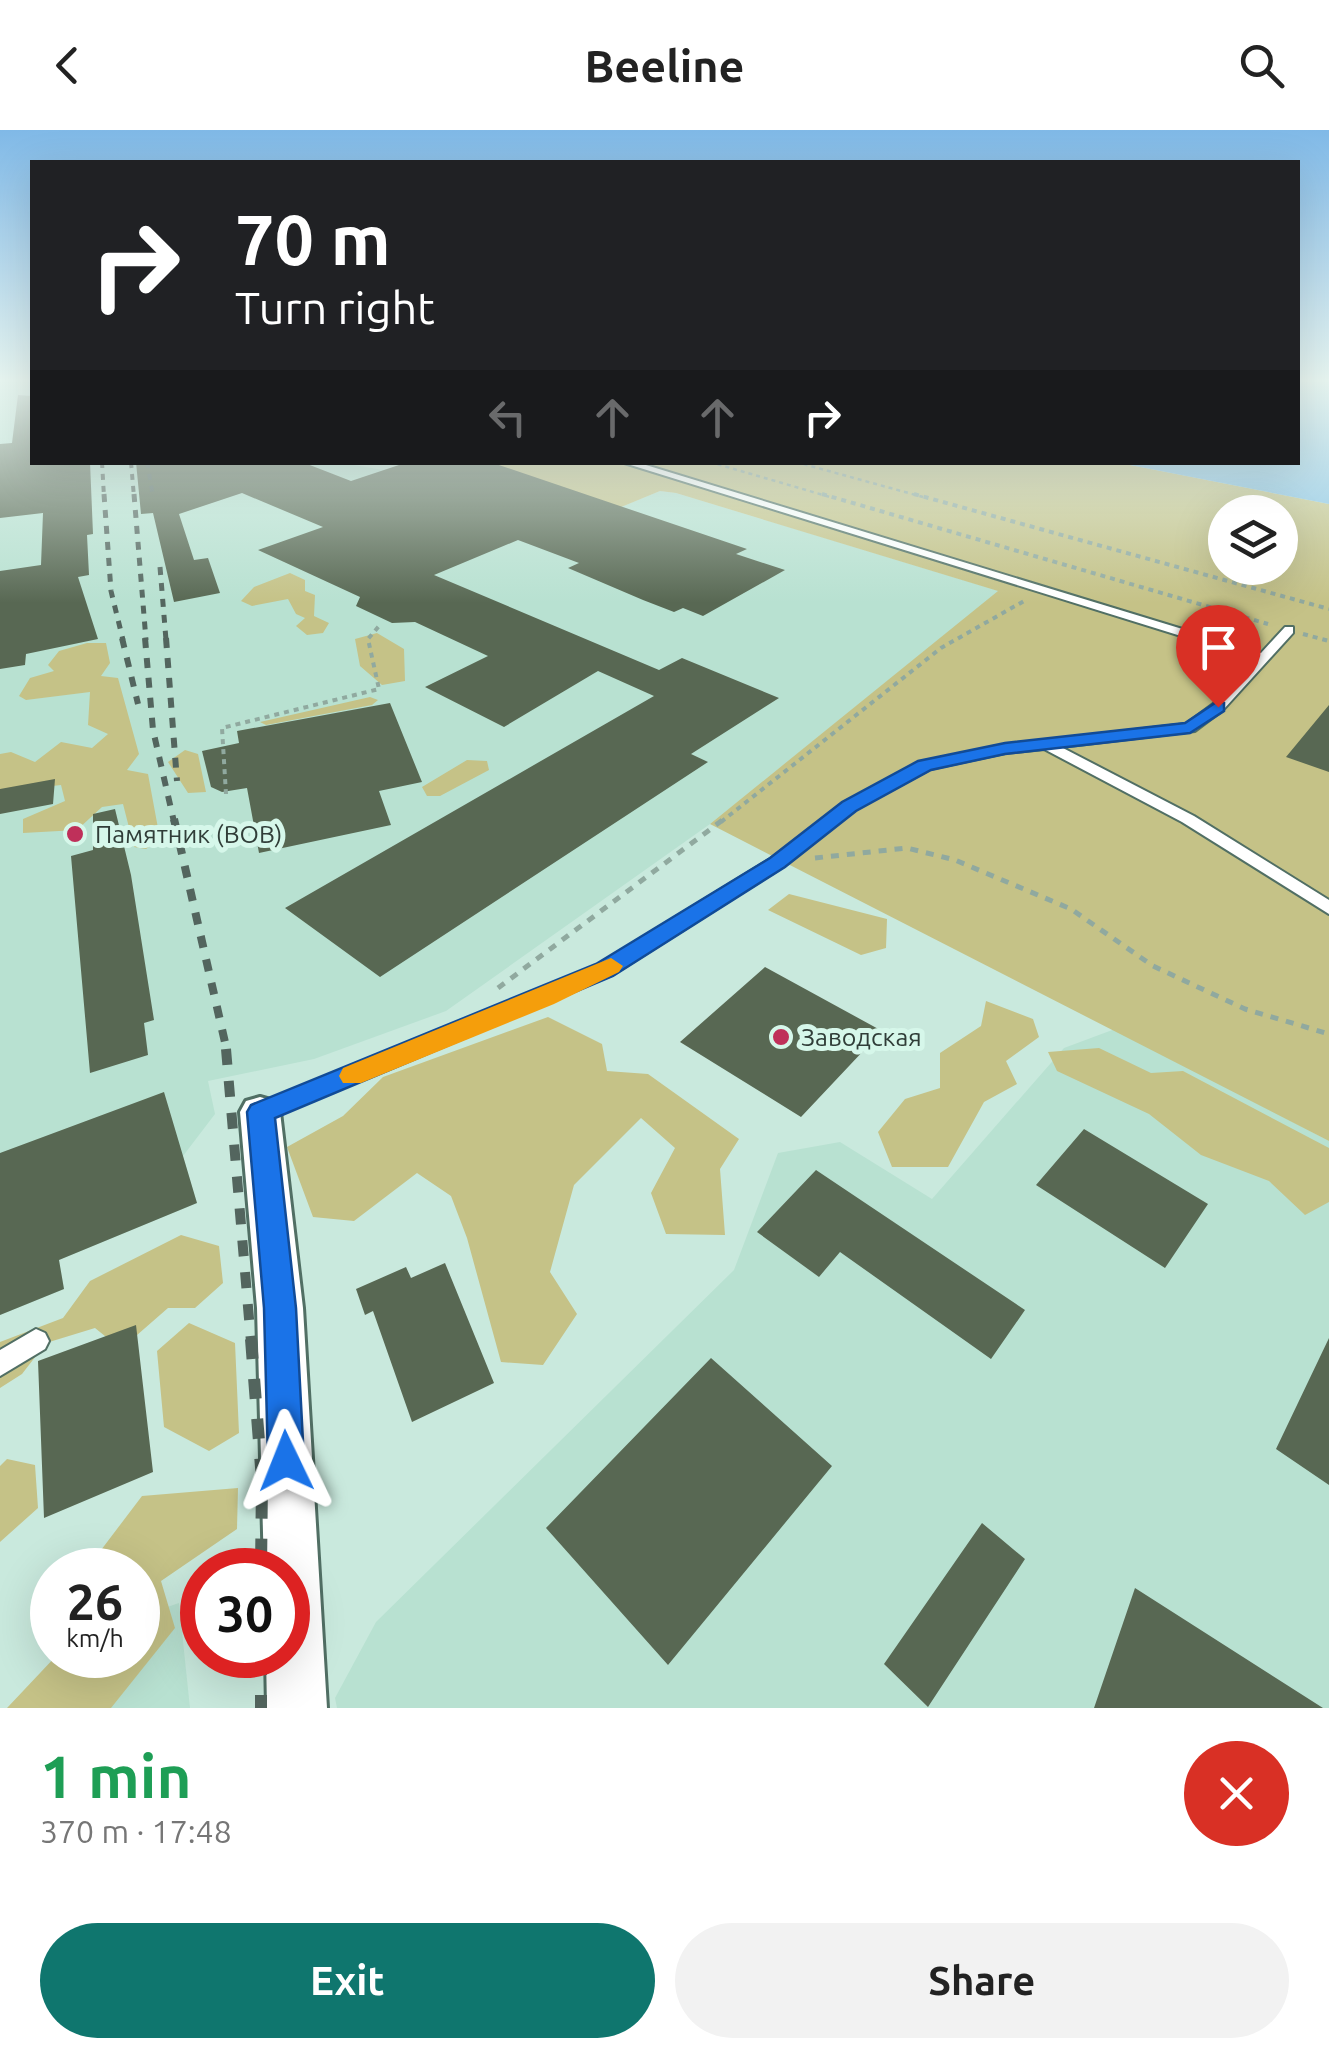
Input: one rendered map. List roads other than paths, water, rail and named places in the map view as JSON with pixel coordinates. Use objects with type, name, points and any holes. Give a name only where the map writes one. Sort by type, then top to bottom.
[{"type":"street","points":[[260,1112],[280,1308],[297,1708]]},
{"type":"lane","points":[[635,465],[1262,657]]},
{"type":"lane","points":[[260,1112],[605,970],[778,862],[849,806],[925,766],[1045,744],[1190,728],[1218,707],[1289,630]]},
{"type":"lane","points":[[1045,744],[1188,818],[1329,908]]},
{"type":"lane","points":[[0,1364],[36,1342]]},
{"type":"water","points":[[1300,456],[1329,456],[1329,504],[1130,465],[1300,465]]},
{"type":"railway","points":[[102,465],[104,497]]},
{"type":"railway","points":[[131,465],[134,497]]},
{"type":"railway","points":[[148,465],[153,496]]},
{"type":"railway","points":[[104,494],[111,591],[123,640]]},
{"type":"railway","points":[[134,494],[146,640]]},
{"type":"railway","points":[[160,567],[166,640]]},
{"type":"railway","points":[[122,638],[138,704]]},
{"type":"railway","points":[[145,638],[153,730],[174,822]]},
{"type":"railway","points":[[166,638],[177,781]]},
{"type":"railway","points":[[174,819],[227,1051]]},
{"type":"railway","points":[[226,1049],[251,1342]]},
{"type":"railway","points":[[251,1339],[262,1480],[261,1548]]},
{"type":"railway","points":[[261,1678],[261,1708]]},
{"type":"place","name":"Памятник (ВОВ)","points":[[75,834]]},
{"type":"place","name":"Заводская","points":[[781,1037]]}]
